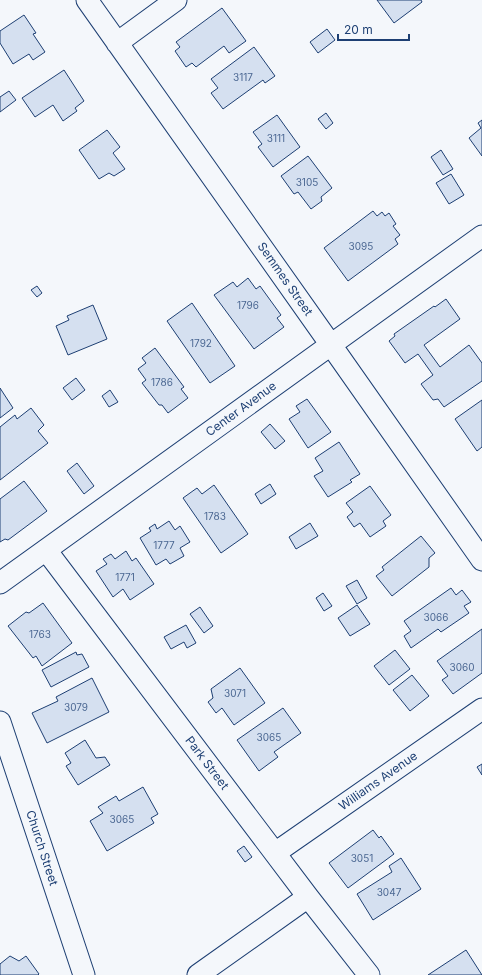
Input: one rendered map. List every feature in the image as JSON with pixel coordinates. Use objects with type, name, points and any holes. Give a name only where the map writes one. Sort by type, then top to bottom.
[{"type":"street","name":"Semmes Street","points":[[87,0],[482,560]]},
{"type":"street","points":[[117,43],[176,0]]},
{"type":"street","name":"Center Avenue","points":[[0,583],[482,236]]},
{"type":"street","name":"Park Street","points":[[46,550],[308,897],[369,975]]},
{"type":"street","name":"Williams Avenue","points":[[275,853],[482,709]]},
{"type":"street","name":"Church Street","points":[[0,722],[84,975]]},
{"type":"street","points":[[198,975],[308,897]]},
{"type":"building","points":[[377,0],[421,0],[422,2],[394,23]]},
{"type":"building","points":[[222,8],[246,41],[229,53],[224,46],[196,67],[192,63],[186,67],[175,51],[180,47],[176,42]]},
{"type":"building","points":[[24,15],[36,33],[33,34],[45,52],[33,60],[29,54],[13,64],[0,43],[0,31]]},
{"type":"building","points":[[327,29],[335,40],[318,53],[310,42]]},
{"type":"building","points":[[254,47],[275,76],[265,83],[263,80],[223,109],[211,93],[218,88],[211,79]]},
{"type":"building","points":[[64,70],[84,101],[75,108],[77,111],[63,121],[53,105],[35,117],[22,98]]},
{"type":"building","points":[[9,91],[16,100],[0,112],[0,97]]},
{"type":"building","points":[[326,113],[333,123],[326,129],[318,119]]},
{"type":"building","points":[[277,115],[300,147],[273,167],[258,147],[262,144],[253,132]]},
{"type":"building","points":[[482,120],[482,156],[469,138],[481,128],[478,123]]},
{"type":"building","points":[[107,130],[120,147],[113,153],[125,169],[114,176],[109,173],[99,179],[79,150]]},
{"type":"building","points":[[441,150],[453,169],[443,175],[431,157]]},
{"type":"building","points":[[308,156],[332,188],[321,197],[322,201],[311,209],[298,192],[294,194],[281,176]]},
{"type":"building","points":[[451,174],[464,195],[449,204],[436,183]]},
{"type":"building","points":[[373,211],[377,216],[382,212],[385,216],[389,213],[396,224],[393,226],[400,235],[395,239],[398,244],[348,281],[324,248]]},
{"type":"building","points":[[248,278],[256,289],[260,286],[281,315],[277,318],[284,327],[254,349],[214,295],[233,282],[237,287]]},
{"type":"building","points":[[37,286],[42,293],[37,297],[31,290]]},
{"type":"building","points":[[446,299],[460,319],[424,345],[440,367],[469,345],[482,363],[482,381],[444,407],[438,399],[433,400],[421,384],[433,375],[418,354],[405,363],[389,341],[395,336],[394,334]]},
{"type":"building","points":[[192,303],[235,366],[210,383],[167,321]]},
{"type":"building","points":[[93,305],[107,339],[68,355],[56,326],[69,320],[67,316]]},
{"type":"building","points":[[155,348],[184,387],[181,389],[188,398],[168,413],[162,405],[159,405],[142,383],[146,380],[138,369],[146,363],[142,358]]},
{"type":"building","points":[[76,378],[85,390],[72,400],[63,388]]},
{"type":"building","points":[[0,388],[13,408],[0,418]]},
{"type":"building","points":[[110,390],[118,402],[109,407],[102,396]]},
{"type":"building","points":[[307,399],[331,432],[308,448],[289,419],[300,412],[296,406]]},
{"type":"building","points":[[482,400],[482,447],[477,451],[455,419]]},
{"type":"building","points":[[31,408],[44,425],[38,431],[48,443],[0,480],[0,427],[15,415],[17,419]]},
{"type":"building","points":[[270,424],[285,441],[275,449],[261,432]]},
{"type":"building","points":[[339,442],[360,474],[350,480],[352,482],[328,497],[314,476],[323,471],[315,458]]},
{"type":"building","points":[[77,463],[94,486],[84,494],[67,471]]},
{"type":"building","points":[[24,481],[47,511],[8,540],[5,539],[0,542],[0,499]]},
{"type":"building","points":[[270,484],[276,494],[261,504],[255,494]]},
{"type":"building","points":[[214,485],[248,534],[221,553],[183,498],[197,488],[202,494]]},
{"type":"building","points":[[370,486],[391,515],[383,521],[386,526],[370,537],[360,523],[354,527],[347,517],[353,512],[346,503]]},
{"type":"building","points":[[169,521],[175,530],[180,526],[190,542],[180,548],[184,556],[170,564],[166,559],[156,565],[140,538],[151,531],[149,528],[155,524],[157,529]]},
{"type":"building","points":[[310,523],[318,536],[296,549],[289,537]]},
{"type":"building","points":[[421,536],[435,553],[429,558],[429,567],[392,596],[376,576],[384,570],[382,567]]},
{"type":"building","points":[[126,551],[132,561],[136,558],[154,584],[130,600],[123,589],[113,597],[96,571],[107,564],[103,559],[111,554],[115,559]]},
{"type":"building","points":[[357,580],[367,598],[357,604],[346,586]]},
{"type":"building","points":[[451,588],[456,595],[462,590],[471,602],[464,606],[469,613],[441,632],[438,629],[411,648],[404,636],[411,631],[404,621]]},
{"type":"building","points":[[323,593],[332,606],[324,611],[316,598]]},
{"type":"building","points":[[43,603],[72,643],[42,666],[36,656],[33,658],[8,626],[26,612],[29,613]]},
{"type":"building","points":[[357,605],[370,624],[350,636],[338,618]]},
{"type":"building","points":[[200,607],[213,626],[204,633],[190,614]]},
{"type":"building","points":[[186,625],[196,643],[187,648],[184,642],[171,649],[164,637]]},
{"type":"building","points":[[482,629],[482,673],[453,694],[442,680],[448,676],[437,661]]},
{"type":"building","points":[[395,650],[410,669],[389,685],[374,666]]},
{"type":"building","points":[[76,652],[77,655],[82,654],[89,667],[51,687],[42,670]]},
{"type":"building","points":[[240,668],[265,703],[234,725],[222,708],[216,713],[208,702],[213,698],[211,689]]},
{"type":"building","points":[[412,675],[429,696],[410,711],[393,690]]},
{"type":"building","points":[[92,678],[109,712],[47,743],[32,713],[58,701],[56,697]]},
{"type":"building","points":[[283,708],[301,733],[274,752],[278,757],[259,771],[237,740]]},
{"type":"building","points":[[85,740],[96,758],[105,757],[110,765],[78,785],[66,766],[71,763],[65,753]]},
{"type":"building","points":[[482,764],[482,775],[477,767]]},
{"type":"building","points":[[143,787],[158,814],[151,818],[154,823],[107,851],[90,821],[103,813],[98,807],[116,796],[119,801]]},
{"type":"building","points":[[373,830],[379,838],[381,836],[394,854],[348,888],[329,863]]},
{"type":"building","points":[[244,846],[252,857],[245,862],[237,851]]},
{"type":"building","points":[[401,858],[421,889],[373,920],[357,894],[392,872],[389,866]]},
{"type":"building","points":[[466,950],[482,975],[428,975]]},
{"type":"building","points":[[10,956],[19,961],[26,956],[39,974],[0,975],[0,964]]}]
